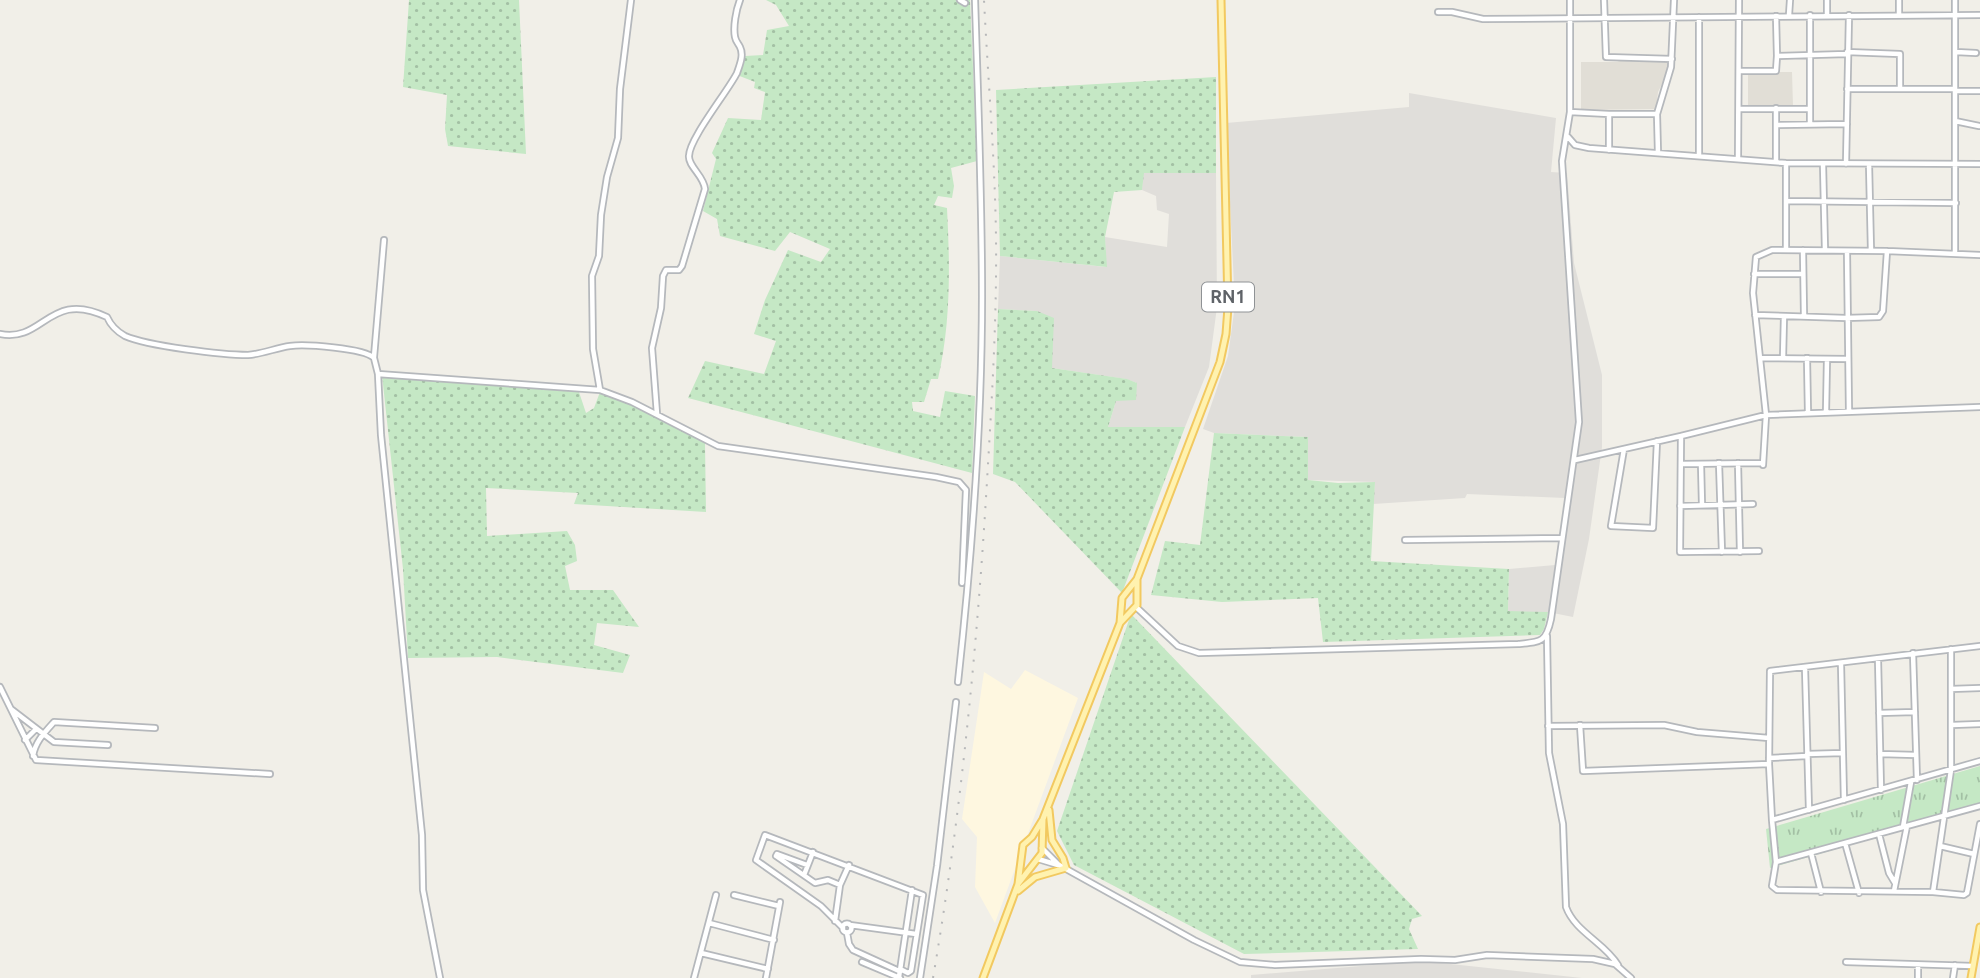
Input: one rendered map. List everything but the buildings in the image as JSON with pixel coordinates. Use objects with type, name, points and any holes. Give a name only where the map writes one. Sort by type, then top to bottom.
[{"type":"main road","name":"RN1","points":[[1136,596],[1138,579],[1203,411],[1220,362],[1226,334],[1228,307],[1221,0]]},
{"type":"main road","name":"RN1","points":[[1127,593],[1138,579]]},
{"type":"main road","points":[[983,978],[1018,884],[1022,848],[1043,820],[1120,623],[1138,602],[1136,596],[1127,593],[1122,598],[1120,623]]},
{"type":"main road","points":[[1122,605],[1133,608]]},
{"type":"main road","points":[[1014,895],[1035,877],[1066,868],[1052,840],[1048,807]]},
{"type":"main road","points":[[1018,884],[1041,856],[1043,820]]},
{"type":"main road","points":[[1029,841],[1036,841],[1042,847]]},
{"type":"main road","points":[[1023,855],[1028,860],[1037,860]]},
{"type":"main road","points":[[1971,978],[1980,927]]},
{"type":"street","points":[[600,390],[593,349],[593,276],[599,256],[601,215],[607,177],[618,138],[620,89],[631,0]]},
{"type":"street","points":[[657,415],[652,348],[661,308],[663,276],[666,270],[676,271],[681,268],[705,189],[703,180],[689,160],[689,155],[701,128],[735,75],[741,60],[741,49],[735,37],[740,0]]},
{"type":"street","points":[[958,682],[972,533],[981,342],[981,140],[975,0]]},
{"type":"street","points":[[1570,0],[1570,112],[1562,161],[1578,404],[1575,460],[1547,635],[1550,764],[1563,824],[1566,907],[1569,915],[1631,978]]},
{"type":"street","points":[[1604,0],[1607,58],[1672,59]]},
{"type":"street","points":[[1658,153],[1657,114],[1671,71],[1674,0]]},
{"type":"street","points":[[1738,159],[1739,0]]},
{"type":"street","points":[[1790,0],[1790,15]]},
{"type":"street","points":[[1827,0],[1827,15]]},
{"type":"street","points":[[1899,0],[1899,15]]},
{"type":"street","points":[[1955,0],[1955,254]]},
{"type":"street","points":[[1438,12],[1452,12],[1483,19],[1980,15]]},
{"type":"street","points":[[1810,15],[1810,124]]},
{"type":"street","points":[[1846,164],[1849,15]]},
{"type":"street","points":[[1739,71],[1776,71],[1776,16]]},
{"type":"street","points":[[1699,17],[1699,155]]},
{"type":"street","points":[[1956,52],[1976,53]]},
{"type":"street","points":[[1777,56],[1900,54],[1900,89]]},
{"type":"street","points":[[1847,89],[1980,91]]},
{"type":"street","points":[[1776,108],[1776,162]]},
{"type":"street","points":[[1740,109],[1809,109]]},
{"type":"street","points":[[1570,112],[1657,114]]},
{"type":"street","points":[[1609,114],[1609,149]]},
{"type":"street","points":[[1955,121],[1979,126]]},
{"type":"street","points":[[1776,125],[1847,124]]},
{"type":"street","points":[[1567,136],[1575,145],[1786,163],[1980,164]]},
{"type":"street","points":[[1786,163],[1786,250]]},
{"type":"street","points":[[1823,163],[1825,250]]},
{"type":"street","points":[[1869,164],[1871,251]]},
{"type":"street","points":[[1786,201],[1956,203]]},
{"type":"street","points":[[384,240],[374,358],[378,374],[381,435],[397,570],[422,835],[423,890],[440,978]]},
{"type":"street","points":[[1681,464],[1763,464],[1766,415],[1762,358],[1755,315],[1754,274],[1754,262],[1760,254],[1772,250],[1825,250],[1980,256]]},
{"type":"street","points":[[1803,250],[1804,315]]},
{"type":"street","points":[[1755,315],[1846,318],[1881,315],[1887,251]]},
{"type":"street","points":[[1847,252],[1849,411]]},
{"type":"street","points":[[1754,274],[1803,274]]},
{"type":"street","points":[[0,334],[22,335],[65,309],[86,309],[107,317],[112,327],[127,337],[191,349],[249,355],[288,346],[304,346],[365,352],[374,358]]},
{"type":"street","points":[[1783,358],[1784,316]]},
{"type":"street","points":[[1762,358],[1848,359]]},
{"type":"street","points":[[1807,358],[1808,413]]},
{"type":"street","points":[[1826,412],[1827,359]]},
{"type":"street","points":[[378,374],[600,390],[632,402],[718,446],[936,477],[961,483],[967,490],[962,583]]},
{"type":"street","points":[[1575,460],[1766,415],[1980,407]]},
{"type":"street","points":[[1681,436],[1680,552],[1759,551]]},
{"type":"street","points":[[1624,449],[1611,526],[1653,528],[1657,441]]},
{"type":"street","points":[[1719,463],[1722,552]]},
{"type":"street","points":[[1738,463],[1740,552]]},
{"type":"street","points":[[1701,464],[1702,505]]},
{"type":"street","points":[[1680,506],[1753,503]]},
{"type":"street","points":[[1405,540],[1562,538]]},
{"type":"street","points":[[1133,608],[1178,646],[1199,653],[1518,644],[1539,642],[1547,635]]},
{"type":"street","points":[[1980,646],[1770,671],[1769,761],[1776,862],[1772,886],[1775,889],[1821,892],[1894,891],[1964,895],[1967,893],[1980,824]]},
{"type":"street","points":[[1933,892],[1951,770],[1951,649]]},
{"type":"street","points":[[1894,891],[1914,781],[1916,755],[1913,653]]},
{"type":"street","points":[[1878,659],[1881,790]]},
{"type":"street","points":[[1841,664],[1844,800]]},
{"type":"street","points":[[1805,668],[1809,810]]},
{"type":"street","points":[[0,687],[33,757],[39,761],[270,774]]},
{"type":"street","points":[[1951,689],[1980,688]]},
{"type":"street","points":[[920,978],[937,866],[956,702]]},
{"type":"street","points":[[10,709],[54,742],[108,745]]},
{"type":"street","points":[[1879,713],[1915,712]]},
{"type":"street","points":[[33,757],[35,745],[54,722],[155,728]]},
{"type":"street","points":[[1952,724],[1980,723]]},
{"type":"street","points":[[1580,725],[1583,771],[1769,761],[1843,753]]},
{"type":"street","points":[[1548,726],[1664,725],[1697,732],[1769,738]]},
{"type":"street","points":[[25,740],[36,729]]},
{"type":"street","points":[[1880,754],[1916,755]]},
{"type":"street","points":[[1772,821],[1980,761]]},
{"type":"street","points":[[1776,862],[1980,806]]},
{"type":"street","points":[[1879,834],[1889,873],[1896,884]]},
{"type":"street","points":[[848,933],[821,906],[756,860],[765,835],[923,895],[911,971],[900,974],[862,962]]},
{"type":"street","points":[[1844,843],[1860,893]]},
{"type":"street","points":[[1940,846],[1975,854]]},
{"type":"street","points":[[1042,847],[1059,865]]},
{"type":"street","points":[[804,875],[813,852]]},
{"type":"street","points":[[1811,853],[1821,892]]},
{"type":"street","points":[[807,865],[777,854],[776,856],[815,883],[828,880],[840,885]]},
{"type":"street","points":[[1037,860],[1066,868],[1194,940],[1240,962],[1275,965],[1420,959],[1443,961],[1488,955],[1592,959],[1619,966]]},
{"type":"street","points":[[835,921],[840,885],[849,865]]},
{"type":"street","points":[[900,974],[912,890]]},
{"type":"street","points":[[694,978],[716,895]]},
{"type":"street","points":[[734,895],[780,904],[766,978]]},
{"type":"street","points":[[709,923],[774,940]]},
{"type":"street","points":[[843,928],[845,924],[916,934]]},
{"type":"street","points":[[850,925],[849,944],[853,950],[900,974]]},
{"type":"street","points":[[701,953],[768,970]]},
{"type":"street","points":[[1846,962],[1973,965]]},
{"type":"street","points":[[1918,978],[1919,965]]},
{"type":"street","points":[[1953,978],[1955,965]]},
{"type":"shaded area","points":[[1626,59],[1668,60],[1666,76],[1658,92],[1656,109],[1581,110],[1581,62],[1617,62]]},
{"type":"shaded area","points":[[1748,72],[1792,72],[1793,106],[1748,106]]},
{"type":"shaded area","points":[[1409,93],[1556,118],[1551,172],[1567,173],[1574,263],[1602,375],[1602,447],[1589,539],[1573,617],[1548,612],[1508,612],[1509,569],[1555,565],[1565,498],[1467,494],[1465,498],[1373,504],[1375,482],[1308,480],[1308,437],[1214,433],[1203,429],[1228,356],[1235,305],[1226,123],[1409,107]]},
{"type":"shaded area","points":[[1143,173],[1216,173],[1217,307],[1209,367],[1185,427],[1108,427],[1116,401],[1137,383],[1052,368],[1037,311],[998,309],[1000,256],[1106,267],[1105,237],[1167,247],[1169,214],[1157,210],[1156,196],[1142,190]]},
{"type":"shaded area","points":[[1025,670],[1078,698],[995,923],[975,887],[977,837],[962,819],[984,672],[1011,689]]},
{"type":"shaded area","points":[[1422,961],[1582,978],[1251,978],[1251,975]]},
{"type":"green space","points":[[409,0],[519,0],[526,154],[448,146],[445,129],[447,95],[403,87]]},
{"type":"green space","points":[[766,0],[970,0],[977,161],[951,168],[954,186],[952,198],[938,196],[934,205],[947,208],[949,272],[945,337],[938,379],[931,379],[924,402],[912,402],[913,411],[940,417],[945,391],[975,396],[972,473],[688,398],[705,361],[764,374],[776,341],[754,334],[765,300],[788,250],[821,262],[830,249],[790,232],[775,251],[720,236],[717,219],[703,211],[716,159],[712,153],[728,118],[761,120],[765,92],[754,88],[755,82],[737,75],[745,56],[763,55],[767,30],[789,26],[776,5]]},
{"type":"green space","points":[[1216,77],[1216,173],[1144,173],[1142,190],[1114,192],[1105,237],[1107,267],[1000,256],[996,90]]},
{"type":"green space","points":[[998,309],[1037,311],[1054,318],[1052,368],[1127,379],[1137,383],[1136,400],[1116,401],[1108,427],[1185,427],[1122,593],[1015,482],[993,474]]},
{"type":"green space","points":[[382,375],[579,392],[586,413],[594,408],[600,392],[638,407],[705,443],[706,512],[574,504],[578,493],[486,488],[487,536],[567,531],[575,545],[577,561],[565,566],[570,590],[613,590],[639,627],[597,623],[594,645],[630,655],[623,673],[497,657],[408,658],[403,569]]},
{"type":"green space","points":[[1214,433],[1308,437],[1308,480],[1338,483],[1375,482],[1371,561],[1509,569],[1508,611],[1548,612],[1544,629],[1540,635],[1323,642],[1318,598],[1222,602],[1151,595],[1165,541],[1200,545]]},
{"type":"green space","points":[[1131,614],[1422,916],[1412,919],[1409,929],[1418,949],[1244,954],[1074,865],[1057,831]]},
{"type":"green space","points":[[1980,766],[1980,808],[1770,868],[1766,829]]},
{"type":"railway","points":[[933,978],[966,739],[992,401],[996,238],[984,0]]}]
